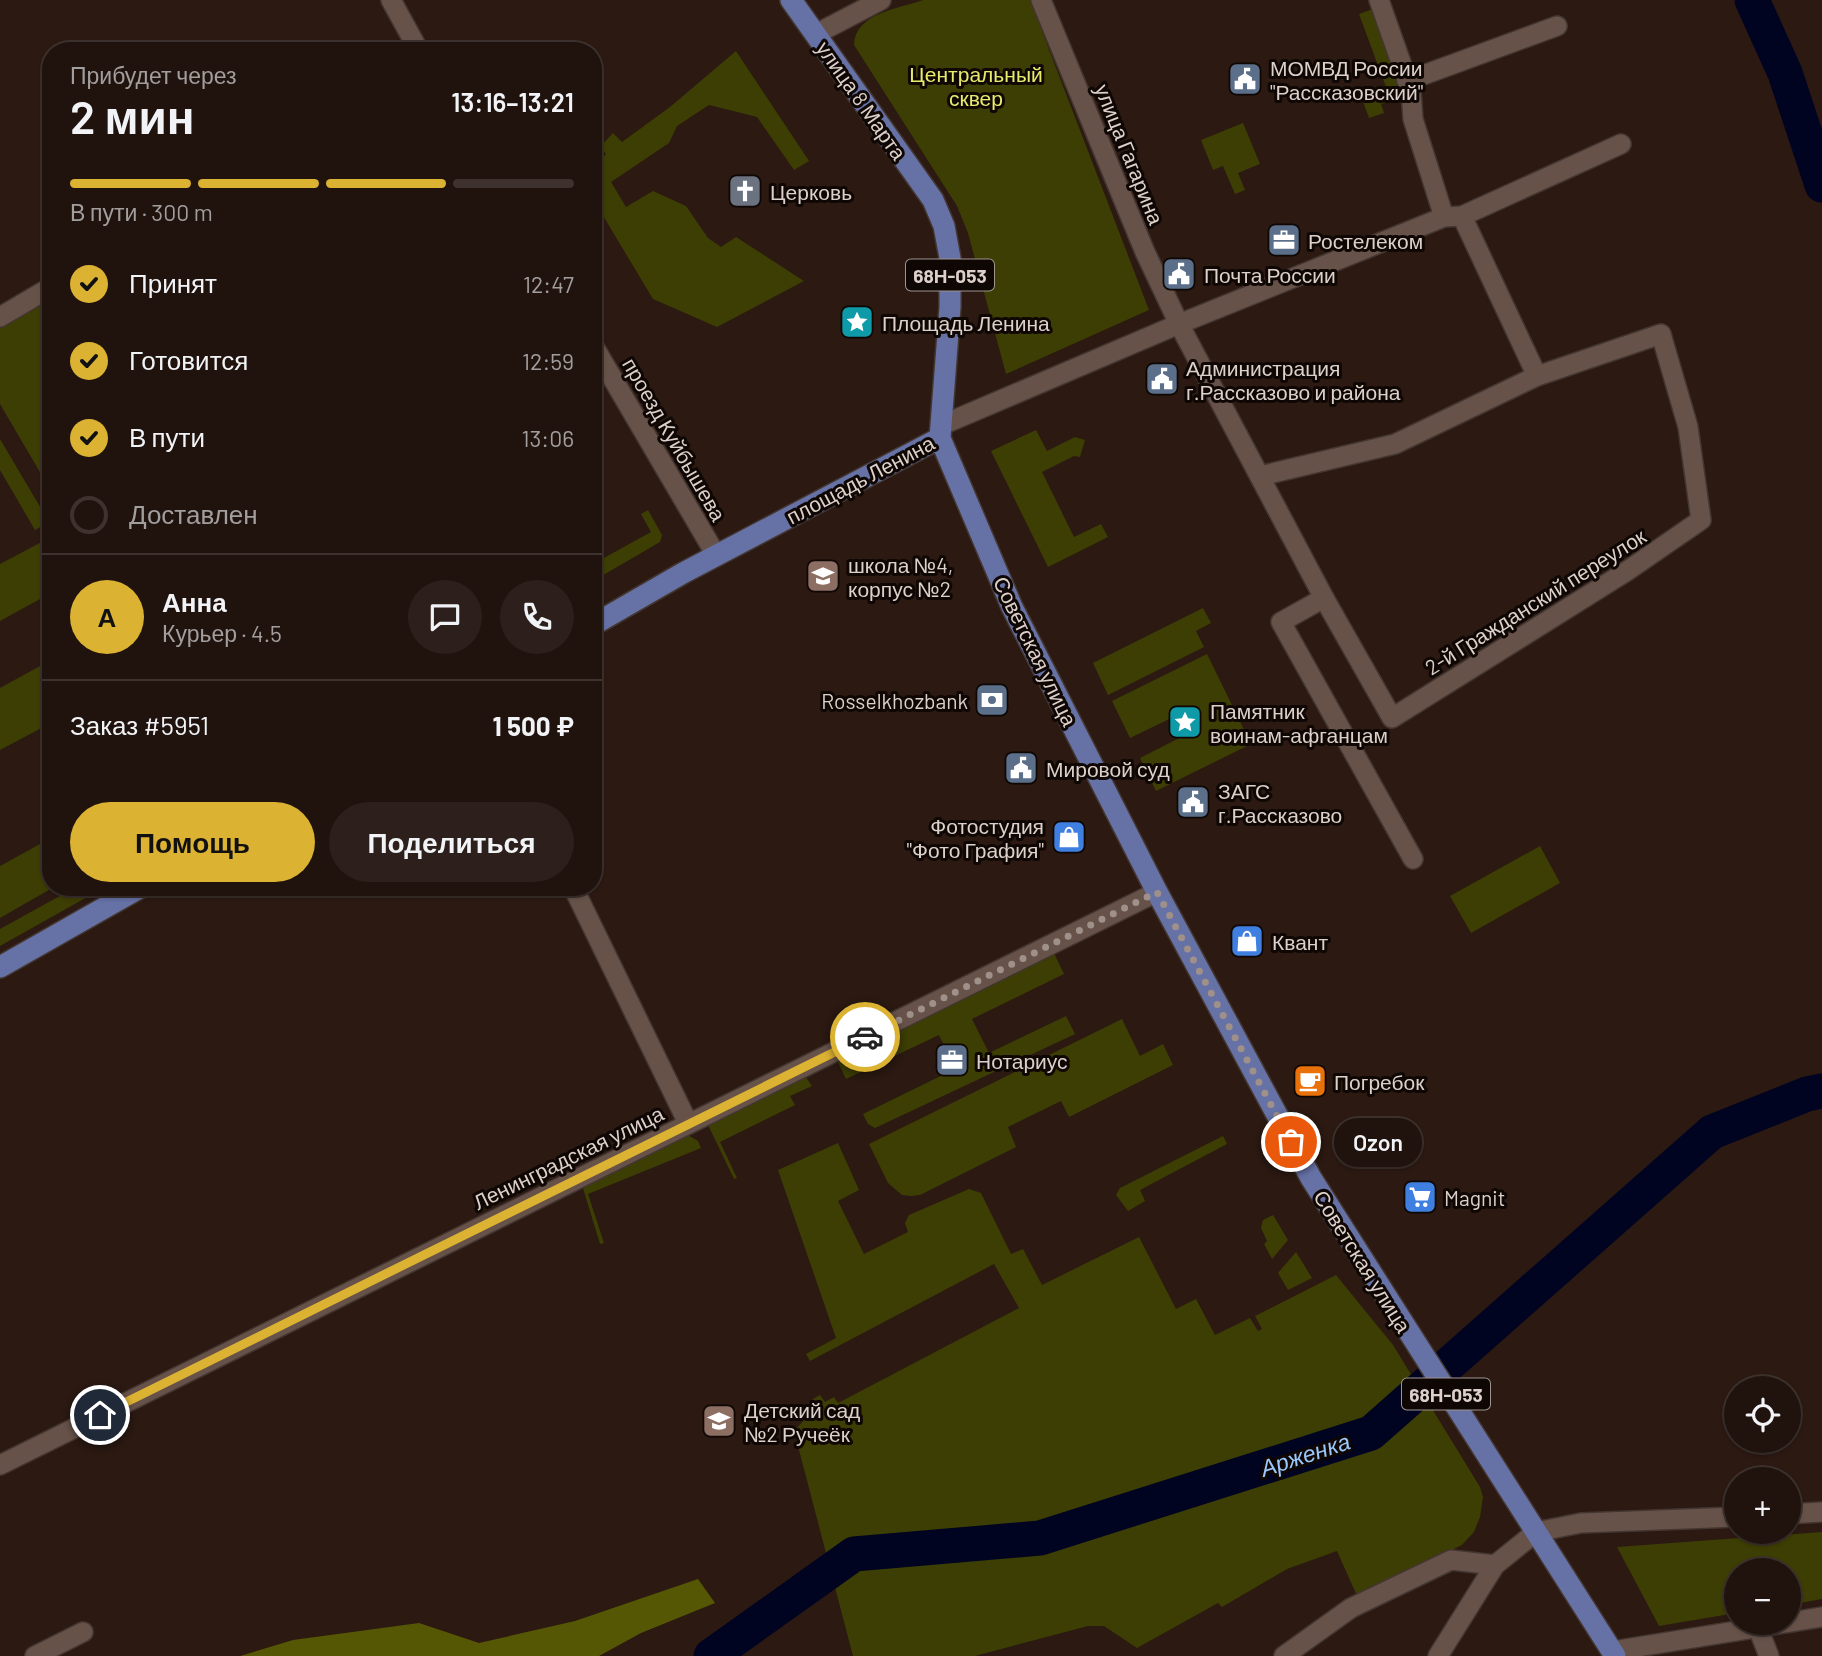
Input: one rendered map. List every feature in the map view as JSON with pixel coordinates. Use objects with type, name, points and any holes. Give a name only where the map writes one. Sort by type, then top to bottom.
[{"type":"main road","name":"улица 8 Марта","points":[[791,0],[933,200]]},
{"type":"main road","name":"площадь Ленина","points":[[602,620],[941,432],[950,258],[944,226],[933,200]]},
{"type":"main road","name":"Советская улица","points":[[941,432],[955,473],[1012,607],[1157,892],[1311,1178],[1386,1301],[1614,1654]]},
{"type":"main road","name":"Советская улица","points":[[955,473],[984,540]]},
{"type":"main road","points":[[0,967],[125,896]]},
{"type":"street","points":[[391,0],[414,42]]},
{"type":"street","points":[[816,34],[881,0]]},
{"type":"street","name":"улица Гагарина","points":[[1041,0],[1127,210],[1179,324],[1324,598],[1392,718]]},
{"type":"street","points":[[1260,477],[1395,444],[1537,376],[1453,216],[1413,119],[1408,81],[1379,0]]},
{"type":"street","points":[[1408,81],[1557,26]]},
{"type":"street","points":[[941,432],[1179,324],[1453,216],[1621,144]]},
{"type":"street","points":[[0,317],[42,292]]},
{"type":"street","name":"2-й Гражданский переулок","points":[[1392,718],[1627,571],[1701,520],[1688,427],[1661,334],[1537,376]]},
{"type":"street","name":"проезд Куйбышева","points":[[602,360],[716,555]]},
{"type":"street","points":[[1324,598],[1281,622],[1413,859]]},
{"type":"street","name":"Ленинградская улица","points":[[0,1465],[1157,892]]},
{"type":"street","points":[[577,896],[688,1123]]},
{"type":"street","points":[[1801,1513],[1822,1512]]},
{"type":"street","points":[[1438,1656],[1495,1565],[1536,1532],[1581,1522],[1724,1517]]},
{"type":"street","points":[[1284,1656],[1351,1608],[1451,1560],[1495,1565]]},
{"type":"street","points":[[1801,1621],[1822,1617]]},
{"type":"street","points":[[35,1656],[83,1632]]},
{"type":"street","points":[[1614,1654],[1724,1634]]},
{"type":"street","points":[[1761,1635],[1769,1656]]},
{"type":"green space","name":"Центральный сквер","points":[[923,0],[1030,0],[1149,310],[1006,374],[968,233],[957,206],[854,45],[856,34],[870,19]]},
{"type":"green space","points":[[1376,8],[1405,88],[1403,97],[1381,104],[1384,113],[1369,118],[1361,96],[1386,87],[1359,14]]},
{"type":"green space","points":[[736,51],[809,161],[794,170],[757,117],[709,105],[677,126],[669,143],[611,182],[626,207],[653,191],[686,206],[708,238],[721,247],[736,237],[804,281],[717,327],[653,299],[602,214],[602,158],[606,154],[602,145],[613,133],[622,142],[670,107]]},
{"type":"green space","points":[[1243,123],[1260,164],[1238,173],[1245,190],[1235,194],[1223,166],[1213,170],[1201,140]]},
{"type":"green space","points":[[42,303],[42,476],[0,404],[0,327]]},
{"type":"green space","points":[[1036,430],[1047,451],[1075,437],[1085,440],[1080,457],[1074,456],[1042,472],[1074,537],[1101,524],[1108,537],[1048,567],[991,451]]},
{"type":"green space","points":[[0,439],[42,510],[42,526],[35,530],[0,470]]},
{"type":"green space","points":[[648,510],[662,535],[660,542],[602,576],[602,559],[651,532],[641,514]]},
{"type":"green space","points":[[42,542],[42,598],[0,621],[0,564]]},
{"type":"green space","points":[[1203,608],[1211,623],[1196,631],[1204,647],[1108,695],[1093,663]]},
{"type":"green space","points":[[1207,654],[1251,744],[1156,791],[1140,758],[1193,731],[1184,712],[1130,738],[1112,701]]},
{"type":"green space","points":[[42,665],[42,728],[0,750],[0,688]]},
{"type":"green space","points":[[42,843],[42,894],[0,918],[0,866]]},
{"type":"green space","points":[[1540,846],[1560,883],[1471,933],[1450,896]]},
{"type":"green space","points":[[60,896],[89,896],[0,946],[0,929]]},
{"type":"green space","points":[[1053,951],[1064,974],[972,1019],[989,1053],[1066,1016],[1075,1034],[875,1128],[868,1124],[863,1114],[955,1069],[939,1035],[846,1079],[836,1058]]},
{"type":"green space","points":[[1122,1019],[1140,1056],[1163,1044],[1173,1065],[1069,1117],[1061,1101],[1008,1127],[1016,1147],[920,1195],[902,1195],[888,1183],[869,1144]]},
{"type":"green space","points":[[805,1076],[812,1086],[790,1096],[795,1105],[720,1142],[737,1178],[734,1179],[708,1125]]},
{"type":"green space","points":[[686,1134],[698,1141],[701,1148],[588,1194],[604,1243],[600,1244],[582,1185]]},
{"type":"green space","points":[[1223,1136],[1227,1144],[1140,1190],[1145,1201],[1128,1211],[1116,1195],[1120,1188]]},
{"type":"green space","points":[[838,1143],[859,1190],[838,1201],[864,1254],[908,1232],[905,1223],[909,1215],[969,1189],[981,1193],[1011,1254],[1023,1249],[1042,1285],[1139,1237],[1176,1309],[1196,1299],[1215,1335],[1250,1318],[1258,1331],[1262,1329],[1255,1316],[1336,1275],[1393,1345],[1480,1487],[1483,1497],[1474,1532],[1462,1545],[1357,1596],[1337,1551],[1287,1569],[1222,1607],[1218,1603],[1137,1648],[1104,1626],[1088,1626],[975,1656],[853,1656],[794,1431],[806,1418],[808,1404],[820,1395],[825,1402],[834,1397],[838,1403],[1019,1308],[994,1264],[810,1361],[806,1354],[836,1338],[778,1170]]},
{"type":"green space","points":[[1273,1215],[1288,1240],[1272,1259],[1264,1244],[1267,1241],[1261,1228],[1263,1220]]},
{"type":"green space","points":[[1296,1252],[1312,1278],[1288,1290],[1278,1273]]},
{"type":"green space","points":[[1822,1532],[1822,1599],[1801,1603],[1801,1558],[1724,1558],[1724,1615],[1659,1626],[1617,1547],[1724,1539],[1724,1544],[1801,1544],[1801,1534]]},
{"type":"shaded area","points":[[698,1579],[715,1603],[641,1633],[599,1656],[240,1656],[293,1640],[419,1623],[479,1643],[575,1621]]},
{"type":"waterway","points":[[1752,0],[1785,73],[1822,185]]},
{"type":"waterway","name":"Арженка","points":[[711,1656],[854,1554],[1040,1538],[1371,1433],[1712,1132],[1807,1094],[1822,1091]]},
{"type":"way so far","points":[[865,1037],[1157,892],[1291,1142]]},
{"type":"place","name":"МОМВД России \"Рассказовский\"","points":[[1245,79]]},
{"type":"place","name":"Церковь","points":[[745,191]]},
{"type":"place","name":"Ростелеком","points":[[1284,240]]},
{"type":"place","name":"Почта России","points":[[1179,274]]},
{"type":"place","name":"Площадь Ленина","points":[[857,322]]},
{"type":"place","name":"Администрация г.Рассказово и района","points":[[1162,379]]},
{"type":"place","name":"школа №4, корпус №2","points":[[823,576]]},
{"type":"place","name":"Rosselkhozbank","points":[[992,700]]},
{"type":"place","name":"Памятник воинам-афганцам","points":[[1185,722]]},
{"type":"place","name":"Мировой суд","points":[[1021,768]]},
{"type":"place","name":"ЗАГС г.Рассказово","points":[[1193,802]]},
{"type":"place","name":"Фотостудия \"Фото Графия\"","points":[[1069,837]]},
{"type":"place","name":"Квант","points":[[1247,941]]},
{"type":"place","name":"Нотариус","points":[[952,1060]]},
{"type":"place","name":"Погребок","points":[[1310,1081]]},
{"type":"place","name":"Ozon","points":[[1291,1142]]},
{"type":"place","name":"Magnit","points":[[1420,1197]]},
{"type":"place","name":"Детский сад №2 Ручеёк","points":[[719,1421]]},
{"type":"route","points":[[100,1415],[865,1037]]}]
